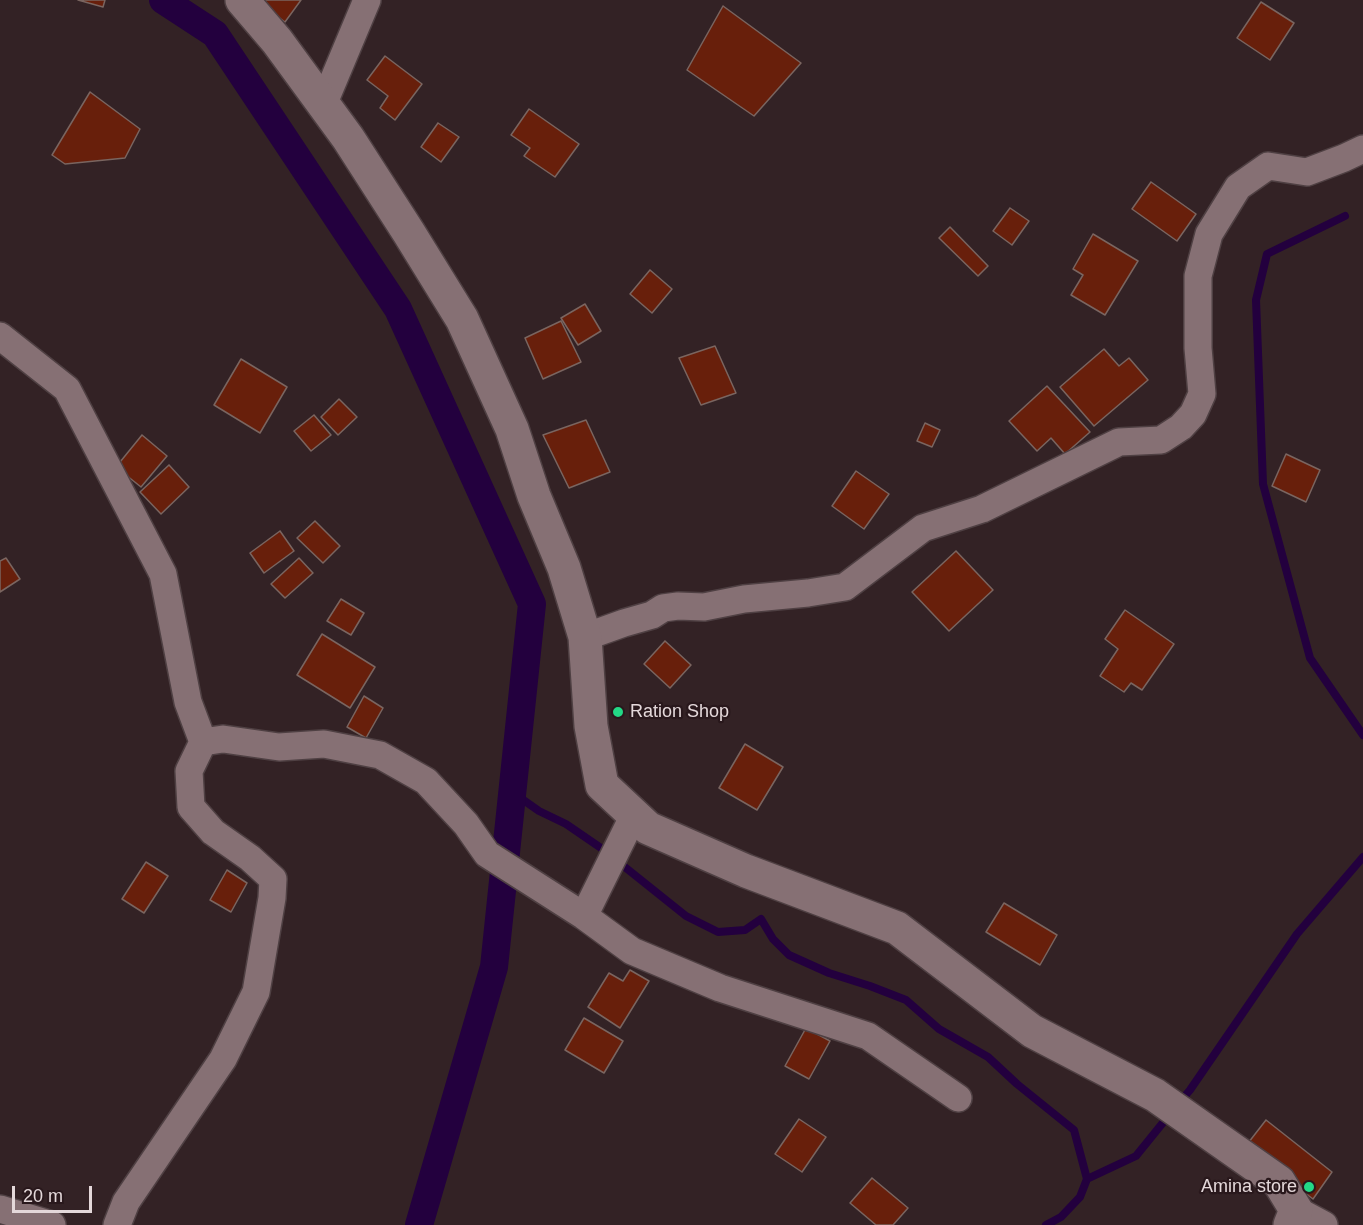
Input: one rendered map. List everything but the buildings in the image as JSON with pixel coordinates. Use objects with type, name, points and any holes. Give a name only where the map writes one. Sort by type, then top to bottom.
[{"type":"main road","points":[[242,0],[277,41],[354,148],[462,318],[512,429],[534,496],[564,568],[585,638],[591,726],[602,785],[648,828],[746,871],[897,928],[1032,1031],[1155,1095],[1238,1152],[1279,1182],[1293,1217]]},
{"type":"street","points":[[323,105],[367,0]]},
{"type":"street","points":[[585,638],[624,622],[652,615],[663,608],[704,607],[744,599],[845,587],[922,528],[981,509],[1119,442],[1161,440],[1180,427],[1193,414],[1202,394],[1198,348],[1198,276],[1209,234],[1238,187],[1268,166],[1307,172],[1363,149]]},
{"type":"street","points":[[0,336],[66,389],[163,574],[188,702],[203,742],[189,771],[191,807],[213,832],[250,858],[273,879],[266,940],[256,992],[228,1050],[126,1202],[117,1225]]},
{"type":"street","points":[[203,742],[224,739],[279,747],[324,744],[380,755],[426,781],[466,824],[487,854],[584,916],[632,951],[720,988],[868,1036],[958,1098]]},
{"type":"street","points":[[584,916],[634,815]]},
{"type":"street","points":[[0,1209],[52,1225]]},
{"type":"street","points":[[1293,1217],[1324,1225]]},
{"type":"waterway","points":[[163,0],[215,34],[398,309],[532,604],[494,967],[419,1225]]},
{"type":"waterway","points":[[1345,216],[1267,254],[1256,300],[1263,484],[1310,658],[1363,735]]},
{"type":"waterway","points":[[512,792],[601,848],[686,916],[718,932],[745,930],[761,919],[773,939],[789,955],[829,973],[906,1000],[939,1029],[988,1057],[1017,1084],[1074,1130],[1087,1179],[1080,1197],[1061,1217],[1046,1225]]},
{"type":"waterway","points":[[1178,1104],[1190,1090],[1297,934],[1363,857]]},
{"type":"waterway","points":[[1087,1179],[1136,1156],[1170,1114]]},
{"type":"place","name":"Ration Shop","points":[[618,712]]},
{"type":"place","name":"Amina store","points":[[1309,1187]]}]
